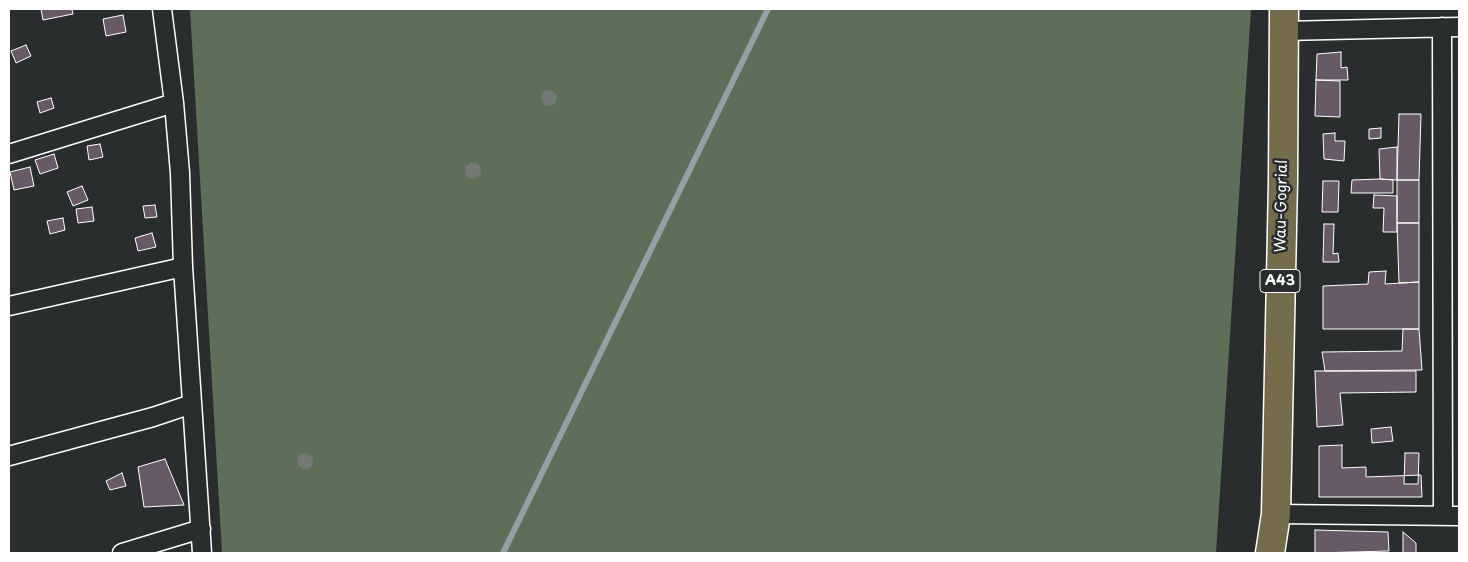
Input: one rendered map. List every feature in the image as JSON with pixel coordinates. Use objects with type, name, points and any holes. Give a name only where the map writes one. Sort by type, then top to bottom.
[{"type":"main road","name":"Wau-Gogrial","points":[[1270,553],[1276,514],[1283,181],[1284,20]]},
{"type":"street","points":[[162,9],[174,103],[180,173],[183,267],[202,553]]},
{"type":"street","points":[[1276,514],[1451,515],[1451,27],[1284,20]]},
{"type":"street","points":[[9,154],[174,103]]},
{"type":"street","points":[[9,306],[183,267]]},
{"type":"street","points":[[9,456],[153,417],[192,404]]},
{"type":"street","points":[[122,553],[200,529]]},
{"type":"green space","points":[[190,9],[1251,9],[1216,553],[222,553]]},
{"type":"building","points":[[41,9],[72,9],[73,14],[43,20]]},
{"type":"building","points":[[123,15],[126,32],[106,36],[103,19]]},
{"type":"building","points":[[26,45],[31,56],[16,63],[11,51]]},
{"type":"building","points":[[1341,52],[1341,68],[1347,67],[1348,80],[1316,80],[1317,54]]},
{"type":"building","points":[[1316,80],[1340,81],[1340,117],[1315,116]]},
{"type":"building","points":[[51,98],[54,108],[40,113],[37,102]]},
{"type":"building","points":[[1399,114],[1421,114],[1419,180],[1397,180]]},
{"type":"building","points":[[1381,128],[1381,138],[1369,139],[1369,129]]},
{"type":"building","points":[[1335,133],[1335,141],[1345,141],[1344,161],[1324,159],[1323,134]]},
{"type":"building","points":[[100,144],[103,157],[89,160],[87,146]]},
{"type":"building","points":[[1397,147],[1397,180],[1380,179],[1379,149]]},
{"type":"building","points":[[54,154],[58,168],[40,174],[35,160]]},
{"type":"building","points":[[30,167],[34,186],[14,190],[10,172]]},
{"type":"building","points":[[1352,180],[1393,180],[1393,193],[1351,193]]},
{"type":"building","points":[[1397,180],[1419,180],[1419,223],[1397,223]]},
{"type":"building","points":[[1323,181],[1339,181],[1338,212],[1322,212]]},
{"type":"building","points":[[82,186],[88,200],[73,206],[67,192]]},
{"type":"building","points":[[1374,195],[1397,196],[1397,232],[1383,232],[1384,208],[1373,208]]},
{"type":"building","points":[[155,205],[157,217],[145,218],[143,206]]},
{"type":"building","points":[[92,207],[94,221],[78,223],[76,209]]},
{"type":"building","points":[[63,218],[65,230],[50,234],[47,221]]},
{"type":"building","points":[[1397,223],[1419,223],[1419,282],[1399,283]]},
{"type":"building","points":[[1324,224],[1334,224],[1333,254],[1338,253],[1339,262],[1323,262]]},
{"type":"building","points":[[152,233],[156,247],[138,251],[135,238]]},
{"type":"building","points":[[1386,271],[1385,284],[1419,282],[1419,329],[1323,329],[1323,286],[1368,284],[1369,272]]},
{"type":"building","points":[[1403,329],[1419,329],[1422,370],[1325,371],[1322,352],[1402,351]]},
{"type":"building","points":[[1315,371],[1416,371],[1416,392],[1340,393],[1343,425],[1317,427]]},
{"type":"building","points":[[1391,427],[1393,441],[1372,443],[1371,429]]},
{"type":"building","points":[[1342,445],[1342,468],[1366,467],[1366,477],[1421,475],[1422,497],[1319,497],[1319,446]]},
{"type":"building","points":[[1405,453],[1419,453],[1418,484],[1404,484]]},
{"type":"building","points":[[165,459],[184,505],[144,507],[138,467]]},
{"type":"building","points":[[122,473],[126,486],[110,490],[106,481]]},
{"type":"building","points":[[1315,530],[1388,532],[1389,551],[1315,553]]},
{"type":"building","points":[[1403,532],[1416,543],[1416,553],[1403,553]]},
{"type":"waterway","points":[[503,553],[768,9]]}]
